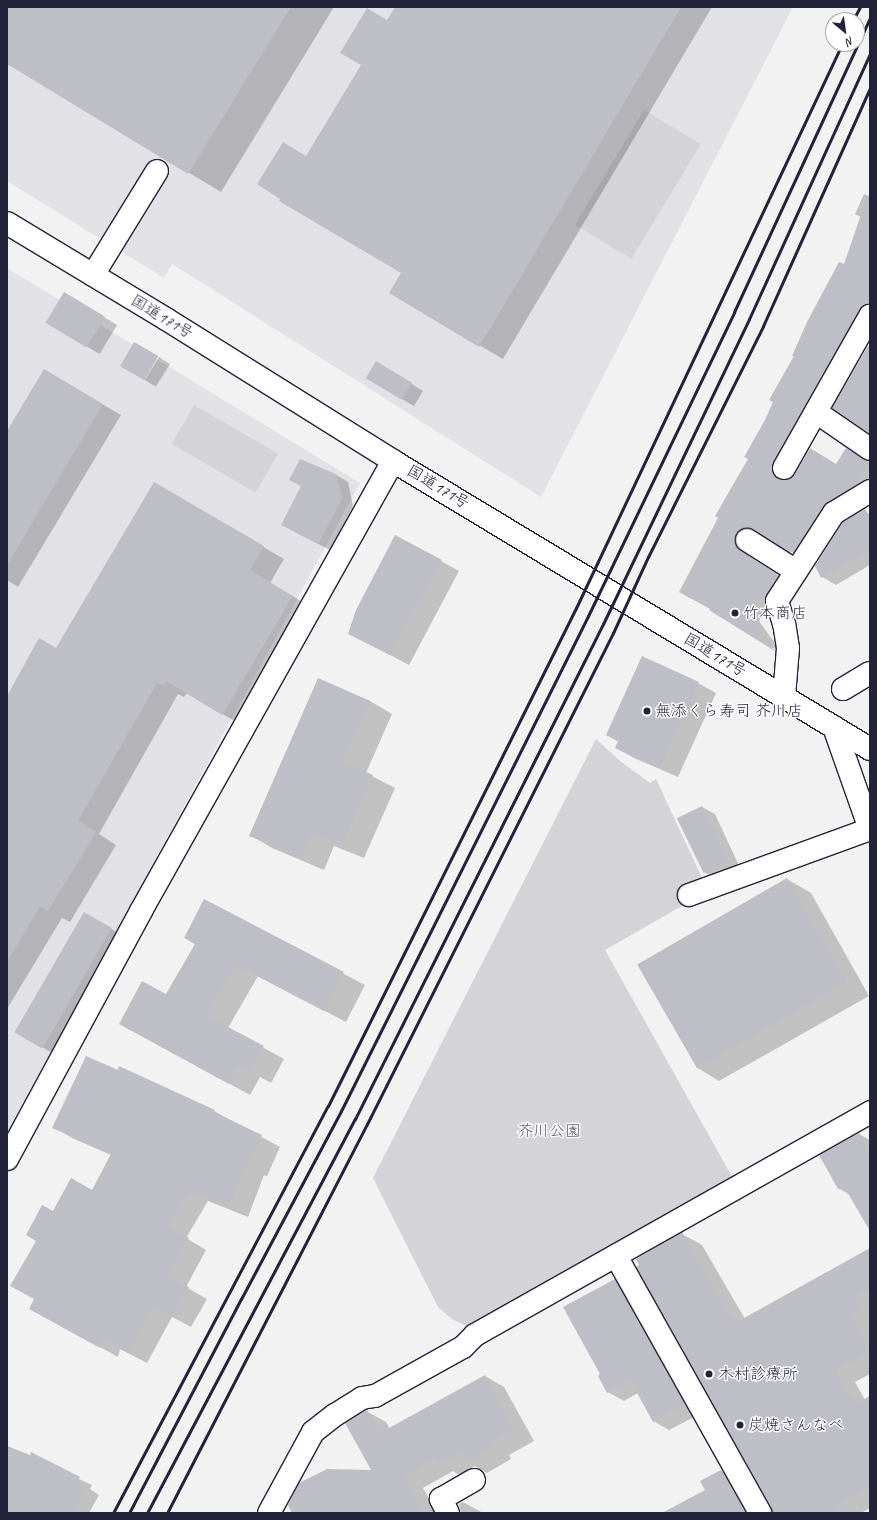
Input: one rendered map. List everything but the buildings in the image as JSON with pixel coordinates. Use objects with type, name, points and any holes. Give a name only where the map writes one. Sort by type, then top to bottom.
[{"type":"main road","points":[[93,275],[157,171]]},
{"type":"main road","name":"国道171号","points":[[7,223],[393,461],[870,749]]},
{"type":"main road","points":[[784,468],[868,325]]},
{"type":"main road","points":[[816,412],[870,448]]},
{"type":"main road","points":[[7,1159],[141,911],[393,461]]},
{"type":"main road","points":[[784,696],[788,648],[778,601],[834,513],[870,491]]},
{"type":"main road","points":[[747,540],[796,572]]},
{"type":"main road","points":[[843,689],[870,673]]},
{"type":"main road","points":[[690,895],[870,829],[834,727]]},
{"type":"main road","points":[[269,1513],[313,1432],[335,1414],[362,1398],[375,1396],[463,1347],[475,1335],[870,1112]]},
{"type":"main road","points":[[616,1256],[760,1513]]},
{"type":"main road","points":[[448,1513],[441,1499],[474,1480]]},
{"type":"shaded area","points":[[7,7],[793,7],[541,497],[172,264],[164,278],[7,181]]},
{"type":"shaded area","points":[[7,268],[360,483],[7,1132]]},
{"type":"green space","points":[[644,110],[701,144],[632,259],[575,225]]},
{"type":"green space","points":[[194,405],[278,453],[256,492],[172,444]]},
{"type":"green space","name":"芥川公園","points":[[596,739],[620,761],[650,783],[656,779],[703,880],[678,886],[687,903],[605,950],[735,1182],[474,1330],[452,1319],[438,1307],[373,1178]]},
{"type":"railway","points":[[857,12],[860,7]]},
{"type":"railway","points":[[129,1513],[341,1111],[588,616],[734,312],[870,18]]},
{"type":"railway","points":[[113,1513],[328,1106],[576,608],[838,52]]},
{"type":"railway","points":[[147,1513],[355,1119],[603,624],[749,319],[870,53]]},
{"type":"railway","points":[[167,1513],[367,1124],[613,633],[648,557],[763,326],[870,88]]},
{"type":"place","name":"竹本商店","points":[[735,613]]},
{"type":"place","name":"無添くら寿司 芥川店","points":[[647,711]]},
{"type":"place","name":"木村診療所","points":[[709,1374]]},
{"type":"place","name":"炭焼さんなべ","points":[[740,1425]]}]
